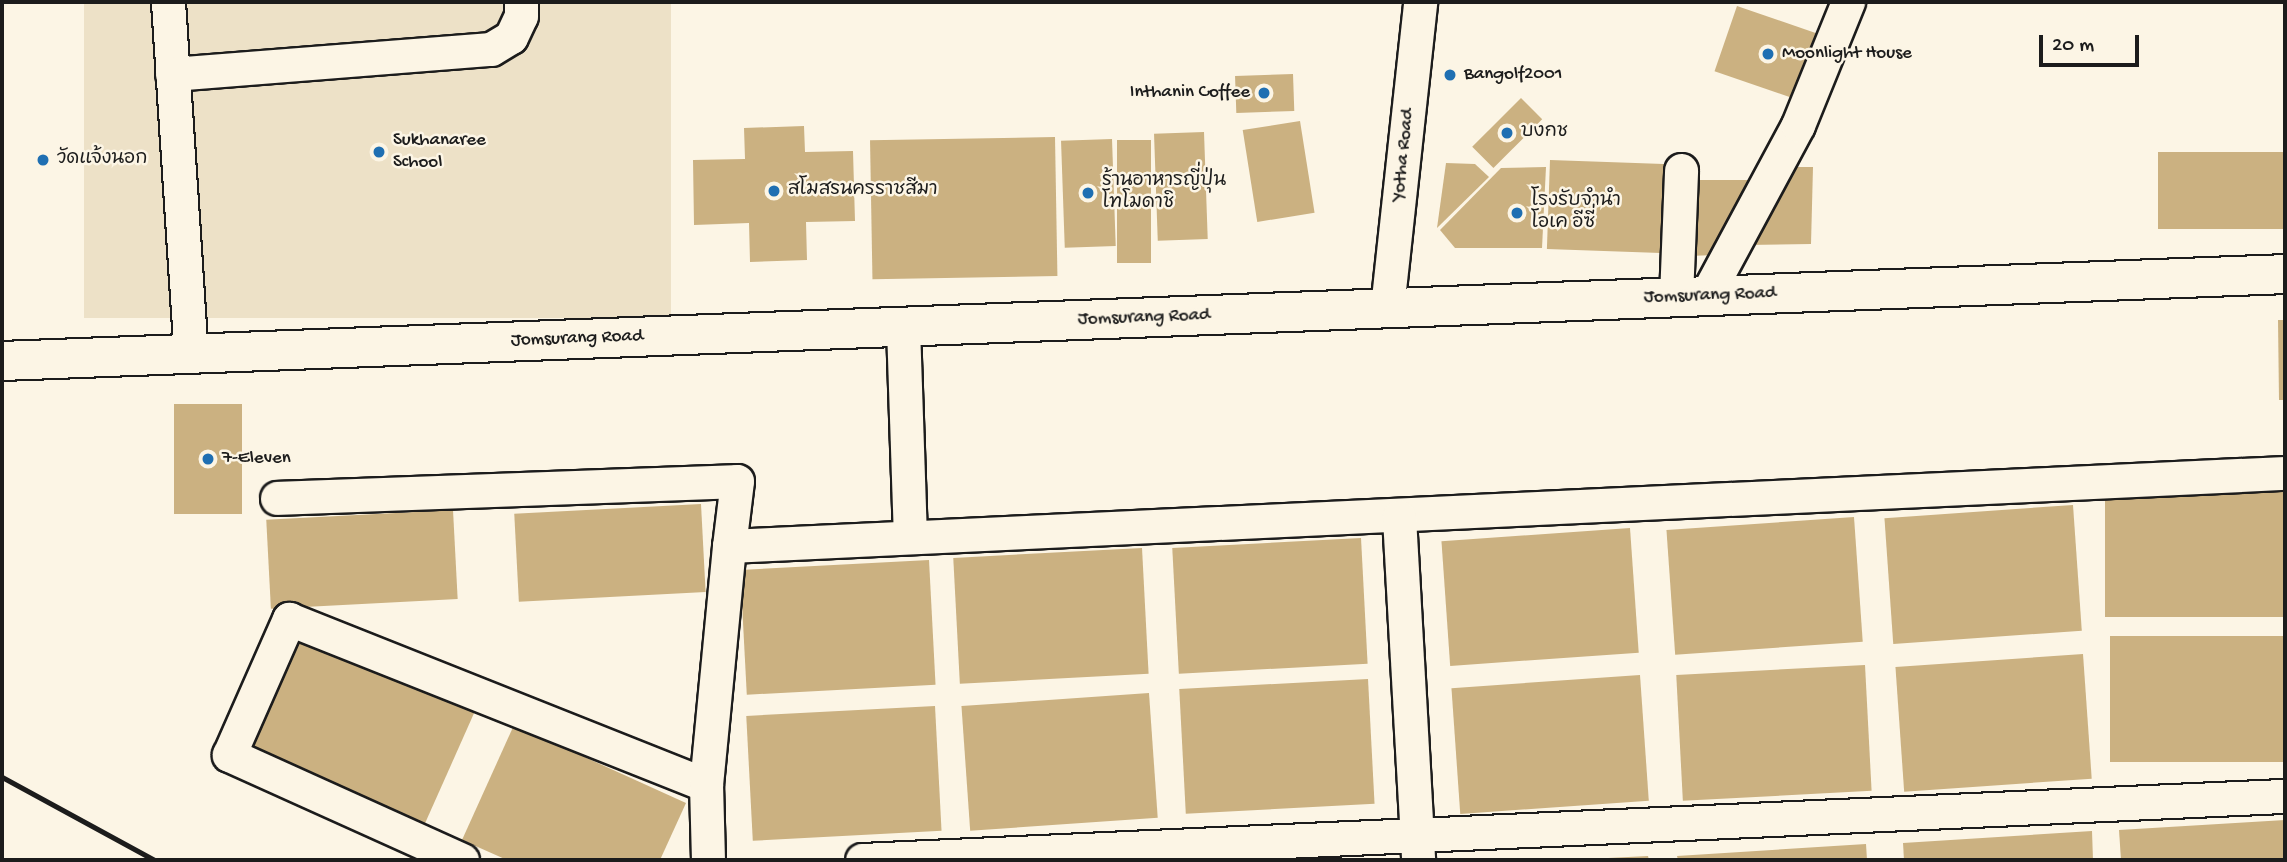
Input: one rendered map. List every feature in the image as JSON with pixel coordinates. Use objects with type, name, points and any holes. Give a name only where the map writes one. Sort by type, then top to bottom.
[{"type":"main road","name":"Jomsurang Road","points":[[2,361],[2285,274]]},
{"type":"street","points":[[168,2],[191,354]]},
{"type":"street","points":[[172,74],[491,49],[511,37],[521,16],[521,2]]},
{"type":"street","name":"Yotha Road","points":[[1387,308],[1420,2]]},
{"type":"street","points":[[1691,297],[1798,125],[1849,2]]},
{"type":"street","points":[[1681,170],[1691,297]]},
{"type":"street","points":[[903,327],[910,537]]},
{"type":"street","points":[[729,545],[1399,517],[2285,473]]},
{"type":"street","points":[[276,498],[737,481],[706,785],[708,860]]},
{"type":"street","points":[[1399,517],[1417,849]]},
{"type":"street","points":[[462,860],[229,755],[289,620],[706,785]]},
{"type":"street","points":[[862,860],[1417,849],[2285,796]]},
{"type":"shaded area","name":"Sukhanaree School","points":[[84,2],[671,2],[671,318],[84,318]]},
{"type":"building","name":"Moonlight House","points":[[1737,6],[1822,35],[1800,101],[1715,71]]},
{"type":"building","name":"Inthanin Coffee","points":[[1293,74],[1294,111],[1236,113],[1235,76]]},
{"type":"building","name":"บงกช","points":[[1521,98],[1542,119],[1493,168],[1472,147]]},
{"type":"building","points":[[1300,121],[1315,213],[1257,222],[1243,130]]},
{"type":"building","name":"สโมสรนครราชสีมา","points":[[804,126],[805,152],[853,151],[855,221],[806,222],[807,260],[750,262],[749,223],[694,225],[693,160],[745,159],[744,128]]},
{"type":"building","points":[[1204,132],[1208,239],[1158,241],[1154,134]]},
{"type":"building","points":[[1055,137],[1057,276],[872,279],[870,140]]},
{"type":"building","name":"ร้านอาหารญี่ปุ่น โทโมดาชิ","points":[[1112,139],[1116,246],[1065,248],[1061,141]]},
{"type":"building","points":[[1117,140],[1151,140],[1151,263],[1117,263]]},
{"type":"building","points":[[2158,152],[2285,152],[2285,229],[2158,229]]},
{"type":"building","points":[[1550,160],[1678,164],[1675,253],[1547,249]]},
{"type":"building","points":[[1446,163],[1475,164],[1489,177],[1437,228]]},
{"type":"building","name":"โรงรับจำนำ โอเค อีซี่","points":[[1546,167],[1542,248],[1455,248],[1440,230],[1501,168]]},
{"type":"building","points":[[1792,167],[1813,167],[1811,244],[1746,245]]},
{"type":"building","points":[[1692,180],[1754,180],[1715,255],[1689,256]]},
{"type":"building","points":[[2278,320],[2285,320],[2285,400],[2279,400]]},
{"type":"building","name":"7-Eleven","points":[[174,404],[242,404],[242,514],[174,514]]},
{"type":"building","points":[[2105,491],[2285,491],[2285,617],[2105,617]]},
{"type":"building","points":[[701,504],[706,592],[519,602],[514,514]]},
{"type":"building","points":[[2073,505],[2082,631],[1893,644],[1884,518]]},
{"type":"building","points":[[453,510],[458,599],[271,609],[266,520]]},
{"type":"building","points":[[1854,517],[1863,642],[1675,655],[1666,530]]},
{"type":"building","points":[[1630,528],[1639,653],[1450,666],[1441,541]]},
{"type":"building","points":[[1361,538],[1368,664],[1179,674],[1172,548]]},
{"type":"building","points":[[1142,548],[1149,674],[960,684],[953,558]]},
{"type":"building","points":[[929,560],[936,685],[747,695],[740,570]]},
{"type":"building","points":[[302,635],[475,712],[424,826],[251,749]]},
{"type":"building","points":[[2110,636],[2285,636],[2285,762],[2110,762]]},
{"type":"building","points":[[2083,654],[2092,779],[1904,792],[1895,667]]},
{"type":"building","points":[[1865,665],[1872,791],[1683,801],[1676,675]]},
{"type":"building","points":[[1640,675],[1649,801],[1460,814],[1451,688]]},
{"type":"building","points":[[1368,679],[1375,804],[1186,814],[1179,689]]},
{"type":"building","points":[[1149,693],[1158,818],[970,831],[961,706]]},
{"type":"building","points":[[935,706],[942,831],[753,841],[746,716]]},
{"type":"building","points":[[514,725],[686,803],[660,860],[507,860],[462,840]]},
{"type":"building","points":[[2285,820],[2285,860],[2121,860],[2119,830]]},
{"type":"building","points":[[2092,831],[2093,860],[1904,860],[1903,843]]},
{"type":"building","points":[[1866,844],[1867,860],[1678,860],[1677,856]]},
{"type":"building","points":[[1648,856],[1649,860],[1608,860],[1608,858]]},
{"type":"railway","points":[[2,777],[154,860]]},
{"type":"place","name":"Moonlight House","points":[[1768,54]]},
{"type":"place","name":"Bangolf2001","points":[[1450,75]]},
{"type":"place","name":"Inthanin Coffee","points":[[1264,93]]},
{"type":"place","name":"บงกช","points":[[1507,133]]},
{"type":"place","name":"Sukhanaree School","points":[[379,152]]},
{"type":"place","name":"วัดแจ้งนอก","points":[[43,160]]},
{"type":"place","name":"สโมสรนครราชสีมา","points":[[774,191]]},
{"type":"place","name":"ร้านอาหารญี่ปุ่น โทโมดาชิ","points":[[1088,193]]},
{"type":"place","name":"โรงรับจำนำ โอเค อีซี่","points":[[1517,213]]},
{"type":"place","name":"7-Eleven","points":[[208,459]]}]
